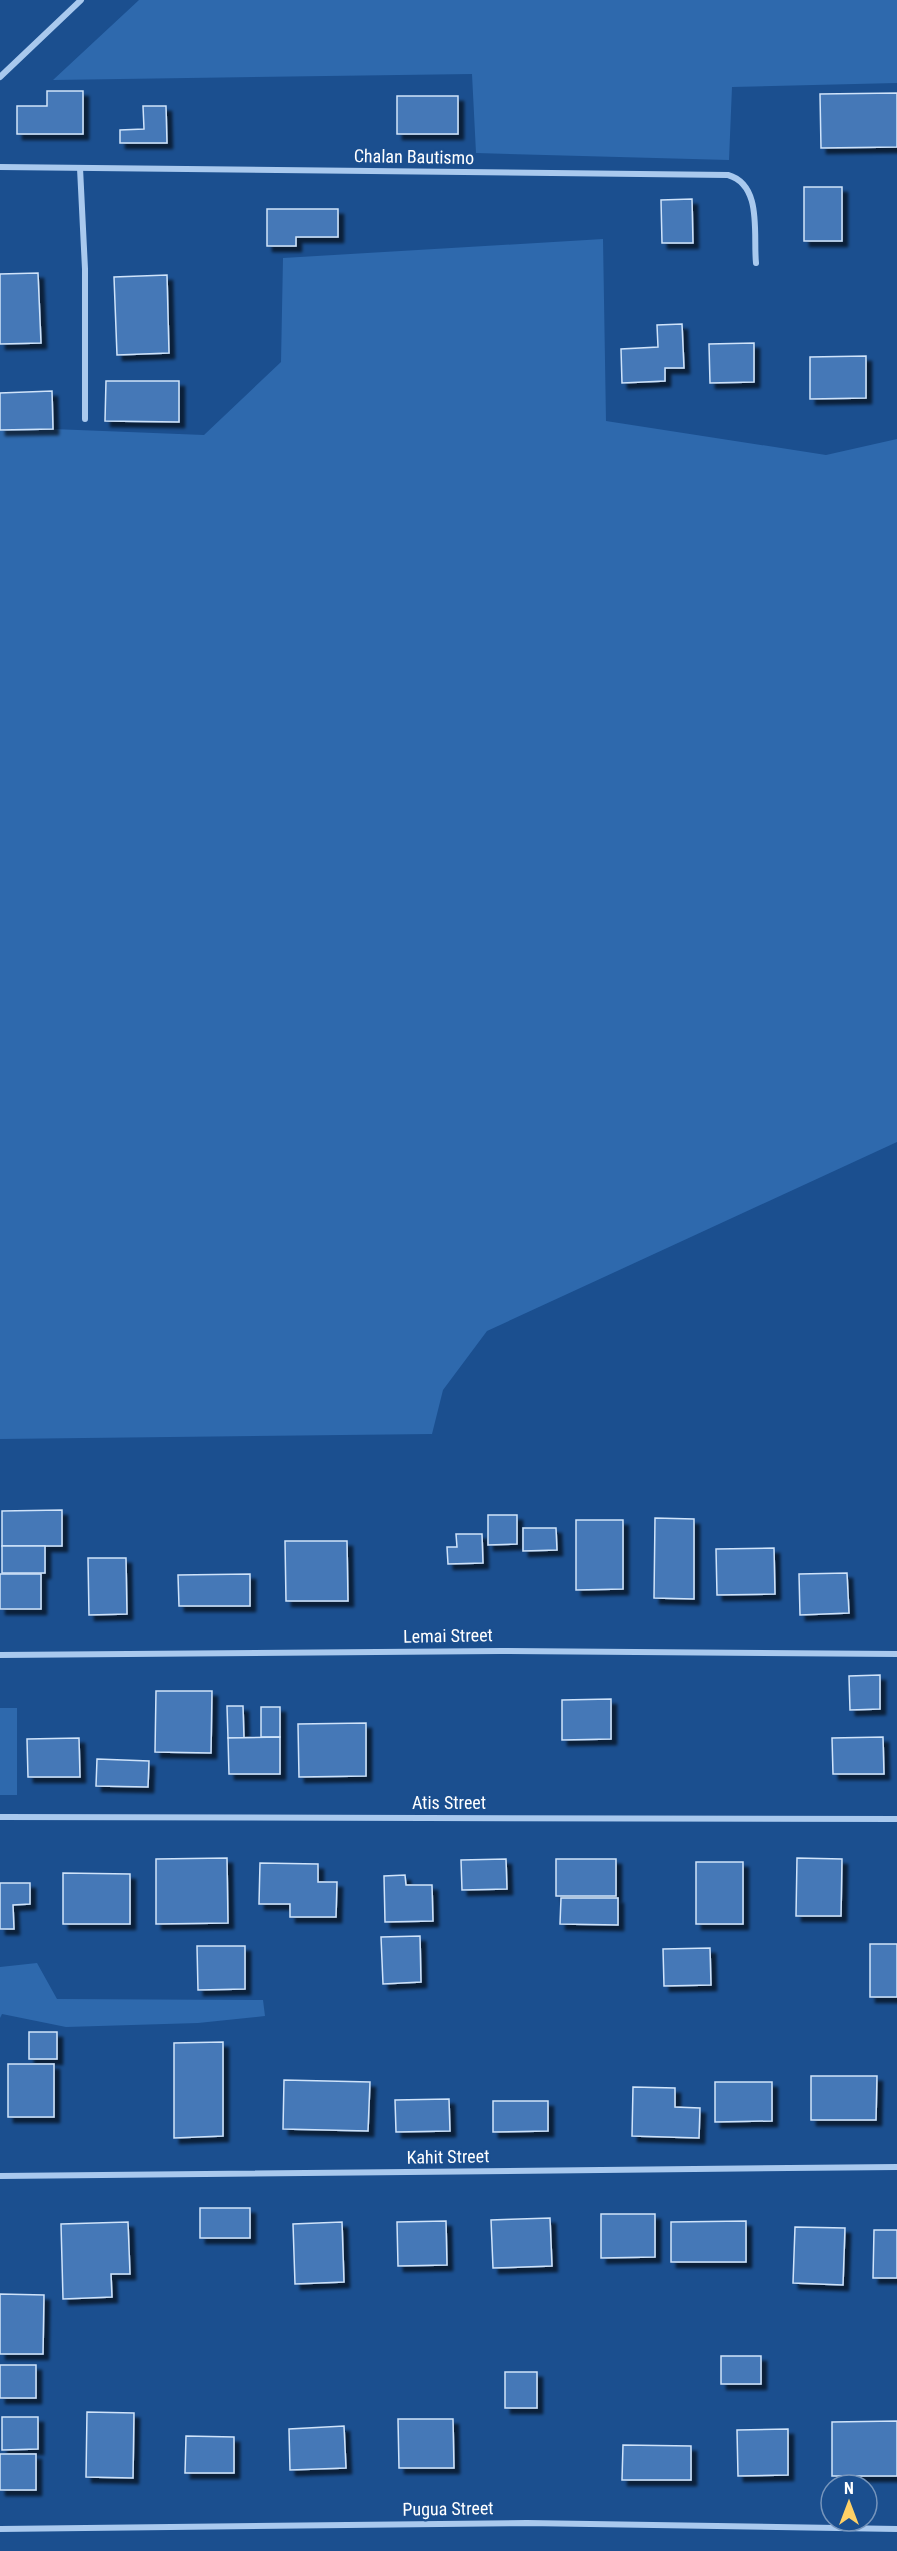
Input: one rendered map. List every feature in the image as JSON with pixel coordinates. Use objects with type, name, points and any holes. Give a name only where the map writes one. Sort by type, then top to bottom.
[{"type":"street","points":[[0,77],[81,0]]},
{"type":"street","name":"Chalan Bautismo","points":[[0,167],[728,175],[741,181],[751,194],[756,263]]},
{"type":"street","points":[[80,168],[85,269],[85,419]]},
{"type":"street","name":"Lemai Street","points":[[0,1655],[500,1651],[897,1654]]},
{"type":"street","name":"Atis Street","points":[[0,1817],[897,1820]]},
{"type":"street","name":"Kahit Street","points":[[0,2176],[897,2167]]},
{"type":"street","name":"Pugua Street","points":[[0,2529],[527,2523],[897,2529]]},
{"type":"shaded area","points":[[139,0],[897,0],[897,83],[732,87],[729,160],[476,153],[472,74],[53,80]]},
{"type":"shaded area","points":[[603,239],[606,421],[826,455],[897,439],[897,1142],[487,1331],[443,1390],[432,1434],[0,1439],[0,430],[53,429],[204,435],[281,362],[283,258]]},
{"type":"shaded area","points":[[0,1708],[17,1708],[17,1795],[0,1795]]},
{"type":"shaded area","points":[[37,1963],[57,1999],[263,2000],[265,2016],[198,2023],[66,2027],[2,2014],[0,2018],[0,1967]]},
{"type":"building","points":[[47,91],[83,91],[83,134],[17,134],[17,106],[47,106]]},
{"type":"building","points":[[897,93],[897,147],[821,148],[820,94]]},
{"type":"building","points":[[397,96],[458,96],[458,134],[397,134]]},
{"type":"building","points":[[143,106],[166,106],[167,143],[120,143],[120,130],[144,129]]},
{"type":"building","points":[[804,187],[842,187],[842,241],[804,241]]},
{"type":"building","points":[[692,199],[693,243],[662,243],[661,200]]},
{"type":"building","points":[[267,209],[338,209],[338,237],[296,237],[296,246],[267,246]]},
{"type":"building","points":[[38,273],[41,343],[0,344],[0,274]]},
{"type":"building","points":[[167,275],[169,353],[117,355],[114,277]]},
{"type":"building","points":[[682,324],[684,368],[665,368],[665,381],[622,383],[621,349],[658,347],[657,325]]},
{"type":"building","points":[[754,343],[754,382],[710,383],[709,344]]},
{"type":"building","points":[[866,356],[866,398],[810,399],[810,357]]},
{"type":"building","points":[[106,381],[179,381],[179,422],[105,421]]},
{"type":"building","points":[[52,391],[53,429],[0,430],[0,393]]},
{"type":"building","points":[[62,1510],[62,1546],[2,1546],[2,1511]]},
{"type":"building","points":[[488,1515],[517,1515],[517,1544],[488,1545]]},
{"type":"building","points":[[655,1518],[694,1519],[694,1599],[654,1598]]},
{"type":"building","points":[[576,1520],[623,1520],[623,1589],[576,1590]]},
{"type":"building","points":[[523,1528],[556,1528],[557,1550],[523,1551]]},
{"type":"building","points":[[456,1534],[482,1534],[483,1563],[448,1564],[447,1547],[457,1547]]},
{"type":"building","points":[[285,1541],[347,1541],[348,1601],[286,1601]]},
{"type":"building","points":[[2,1546],[45,1546],[45,1573],[2,1573]]},
{"type":"building","points":[[774,1548],[775,1594],[717,1595],[716,1549]]},
{"type":"building","points":[[88,1558],[126,1558],[127,1614],[89,1615]]},
{"type":"building","points":[[847,1573],[849,1613],[800,1615],[799,1574]]},
{"type":"building","points":[[0,1574],[41,1574],[41,1609],[0,1609]]},
{"type":"building","points":[[250,1574],[250,1606],[179,1606],[178,1575]]},
{"type":"building","points":[[880,1675],[880,1709],[850,1710],[849,1676]]},
{"type":"building","points":[[156,1691],[212,1691],[211,1753],[155,1752]]},
{"type":"building","points":[[611,1699],[611,1739],[562,1740],[562,1700]]},
{"type":"building","points":[[227,1706],[243,1706],[244,1738],[228,1738]]},
{"type":"building","points":[[261,1707],[280,1707],[280,1737],[261,1737]]},
{"type":"building","points":[[366,1723],[366,1776],[299,1777],[298,1724]]},
{"type":"building","points":[[280,1737],[280,1774],[229,1774],[228,1738]]},
{"type":"building","points":[[883,1737],[884,1774],[833,1774],[832,1738]]},
{"type":"building","points":[[79,1738],[80,1777],[28,1777],[27,1739]]},
{"type":"building","points":[[97,1759],[149,1761],[148,1787],[96,1786]]},
{"type":"building","points":[[227,1858],[228,1923],[156,1924],[156,1859]]},
{"type":"building","points":[[797,1858],[842,1859],[841,1916],[796,1916]]},
{"type":"building","points":[[506,1859],[507,1889],[462,1890],[461,1860]]},
{"type":"building","points":[[556,1859],[616,1859],[616,1896],[556,1896]]},
{"type":"building","points":[[696,1862],[743,1862],[743,1924],[696,1924]]},
{"type":"building","points":[[260,1863],[318,1864],[318,1882],[337,1882],[336,1917],[290,1917],[290,1904],[259,1904]]},
{"type":"building","points":[[63,1873],[130,1874],[130,1924],[63,1924]]},
{"type":"building","points":[[405,1875],[406,1885],[432,1885],[433,1921],[385,1922],[384,1876]]},
{"type":"building","points":[[0,1883],[30,1883],[30,1904],[13,1905],[14,1929],[0,1929]]},
{"type":"building","points":[[561,1898],[618,1898],[618,1925],[560,1924]]},
{"type":"building","points":[[420,1936],[421,1982],[383,1984],[381,1937]]},
{"type":"building","points":[[870,1944],[897,1944],[897,1997],[870,1997]]},
{"type":"building","points":[[197,1946],[245,1946],[245,1989],[198,1990]]},
{"type":"building","points":[[710,1948],[711,1985],[664,1986],[663,1949]]},
{"type":"building","points":[[29,2032],[57,2032],[57,2059],[29,2059]]},
{"type":"building","points":[[223,2042],[223,2136],[174,2138],[174,2043]]},
{"type":"building","points":[[8,2064],[54,2064],[54,2117],[8,2117]]},
{"type":"building","points":[[811,2076],[877,2076],[876,2120],[811,2120]]},
{"type":"building","points":[[284,2080],[370,2082],[368,2131],[283,2129]]},
{"type":"building","points":[[715,2082],[772,2082],[772,2121],[715,2122]]},
{"type":"building","points":[[633,2087],[675,2088],[675,2107],[700,2108],[699,2138],[632,2136]]},
{"type":"building","points":[[449,2099],[450,2131],[396,2132],[395,2100]]},
{"type":"building","points":[[493,2101],[548,2101],[548,2131],[493,2132]]},
{"type":"building","points":[[200,2208],[250,2208],[250,2238],[200,2238]]},
{"type":"building","points":[[601,2214],[655,2214],[655,2257],[601,2258]]},
{"type":"building","points":[[550,2218],[552,2266],[493,2268],[491,2220]]},
{"type":"building","points":[[446,2221],[447,2265],[398,2266],[397,2222]]},
{"type":"building","points":[[746,2221],[746,2262],[671,2262],[671,2222]]},
{"type":"building","points":[[128,2222],[130,2274],[111,2274],[112,2297],[63,2299],[61,2224]]},
{"type":"building","points":[[342,2222],[344,2282],[295,2284],[293,2224]]},
{"type":"building","points":[[795,2227],[845,2228],[843,2285],[793,2283]]},
{"type":"building","points":[[874,2230],[897,2230],[897,2278],[873,2278]]},
{"type":"building","points":[[0,2294],[44,2295],[43,2354],[0,2354]]},
{"type":"building","points":[[721,2356],[761,2356],[761,2384],[721,2384]]},
{"type":"building","points":[[0,2365],[36,2365],[36,2398],[0,2398]]},
{"type":"building","points":[[505,2372],[537,2372],[537,2408],[505,2408]]},
{"type":"building","points":[[87,2412],[134,2413],[133,2478],[86,2477]]},
{"type":"building","points":[[2,2417],[38,2417],[38,2449],[2,2450]]},
{"type":"building","points":[[398,2419],[453,2419],[454,2468],[399,2468]]},
{"type":"building","points":[[897,2421],[897,2476],[879,2476],[879,2473],[832,2473],[832,2422]]},
{"type":"building","points":[[344,2426],[346,2468],[290,2470],[289,2429]]},
{"type":"building","points":[[788,2429],[788,2475],[738,2476],[737,2430]]},
{"type":"building","points":[[186,2436],[234,2437],[234,2473],[185,2473]]},
{"type":"building","points":[[623,2445],[691,2446],[691,2480],[622,2480]]},
{"type":"building","points":[[0,2454],[36,2454],[36,2490],[0,2490]]}]
